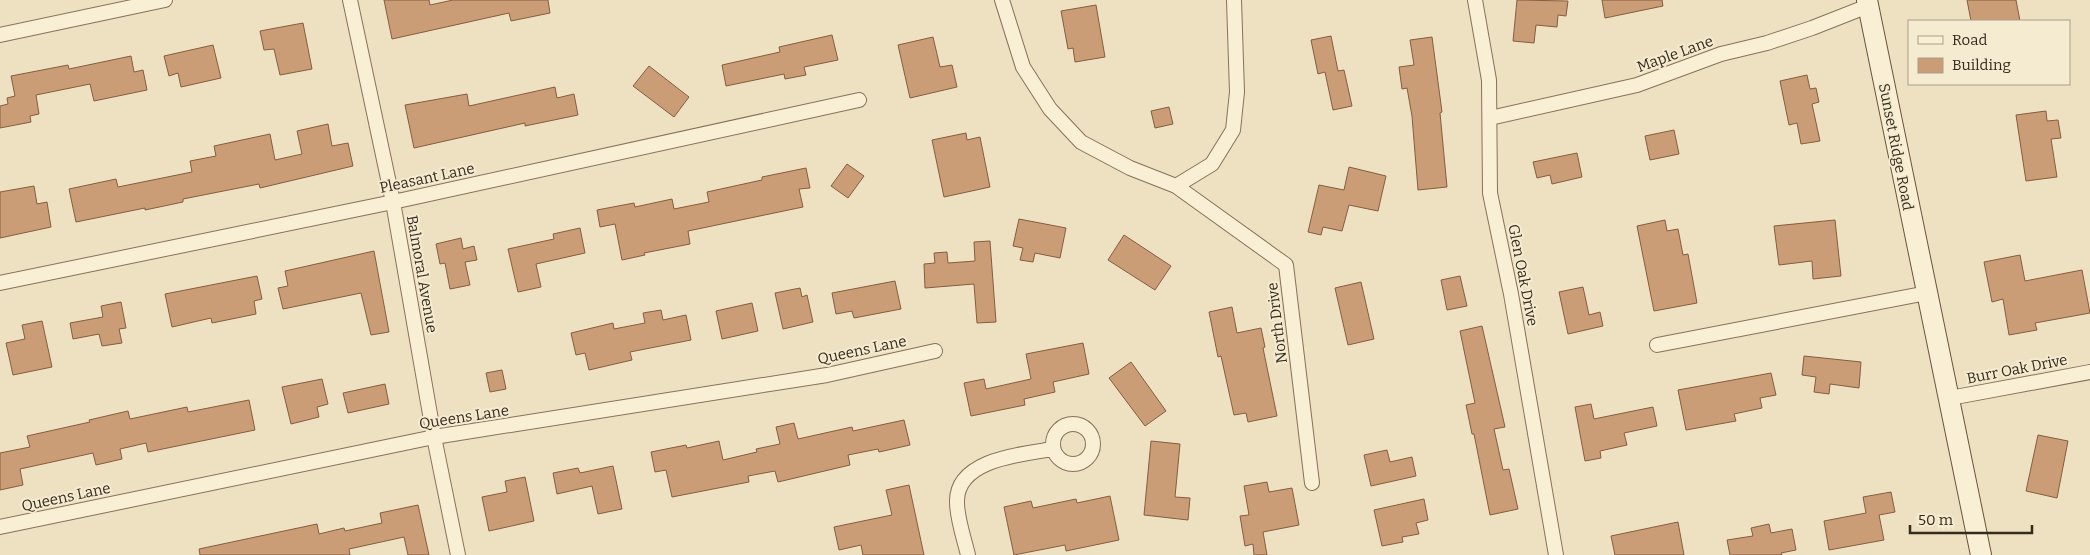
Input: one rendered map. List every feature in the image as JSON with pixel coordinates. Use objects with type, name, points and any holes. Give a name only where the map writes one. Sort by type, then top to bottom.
[{"type":"street","points":[[0,35],[165,0]]},
{"type":"street","name":"Balmoral Avenue","points":[[350,0],[393,202],[434,437],[458,555]]},
{"type":"street","name":"North Drive","points":[[1002,0],[1023,67],[1050,109],[1081,142],[1130,168],[1176,186],[1286,265],[1312,483]]},
{"type":"street","points":[[1176,186],[1212,164],[1233,130],[1237,92],[1234,0]]},
{"type":"street","name":"Glen Oak Drive","points":[[1475,0],[1489,80],[1490,193],[1512,294],[1556,555]]},
{"type":"street","name":"Maple Lane","points":[[1490,118],[1637,85],[1721,54],[1767,43],[1812,28],[1867,3]]},
{"type":"street","name":"Sunset Ridge Road","points":[[1867,3],[1981,555]]},
{"type":"street","name":"Pleasant Lane","points":[[0,283],[393,202],[860,100]]},
{"type":"street","points":[[1658,345],[1927,293]]},
{"type":"street","name":"Queens Lane","points":[[0,527],[434,437],[827,375],[935,351]]},
{"type":"street","name":"Burr Oak Drive","points":[[1950,398],[2090,372]]},
{"type":"street","points":[[968,555],[957,501],[961,486],[969,473],[986,464],[1054,449]]},
{"type":"building","points":[[384,0],[429,0],[430,5],[453,0],[548,0],[550,13],[511,21],[509,13],[392,39]]},
{"type":"building","points":[[1517,0],[1568,1],[1566,16],[1558,15],[1557,27],[1536,25],[1534,43],[1513,41]]},
{"type":"building","points":[[1602,0],[1662,0],[1663,6],[1605,18]]},
{"type":"building","points":[[1967,0],[2016,0],[2020,20],[1971,20]]},
{"type":"building","points":[[1096,5],[1105,57],[1075,62],[1073,48],[1068,49],[1061,11]]},
{"type":"building","points":[[303,23],[312,69],[280,75],[274,49],[264,50],[260,31]]},
{"type":"building","points":[[832,35],[838,60],[804,67],[806,75],[785,79],[784,74],[726,86],[722,65],[780,52],[779,47]]},
{"type":"building","points":[[1331,36],[1338,71],[1344,70],[1352,106],[1333,110],[1325,72],[1318,74],[1311,40]]},
{"type":"building","points":[[933,37],[940,67],[952,65],[957,87],[910,98],[898,45]]},
{"type":"building","points":[[1432,37],[1442,112],[1440,113],[1447,187],[1418,190],[1412,116],[1407,88],[1402,89],[1399,67],[1414,65],[1410,40]]},
{"type":"building","points":[[213,45],[221,78],[181,87],[178,73],[169,76],[164,56]]},
{"type":"building","points":[[131,56],[134,72],[143,70],[147,90],[94,101],[90,84],[36,95],[39,114],[30,116],[31,122],[0,128],[0,106],[8,104],[7,98],[15,96],[11,76],[68,65],[69,69]]},
{"type":"building","points":[[649,66],[689,97],[674,117],[633,86]]},
{"type":"building","points":[[1807,75],[1810,89],[1816,88],[1819,102],[1812,104],[1820,141],[1801,144],[1797,123],[1789,125],[1780,81]]},
{"type":"building","points":[[555,87],[557,98],[574,94],[578,115],[525,126],[525,123],[414,148],[405,105],[467,94],[469,106]]},
{"type":"building","points":[[1169,107],[1173,124],[1155,128],[1151,111]]},
{"type":"building","points":[[2046,111],[2047,121],[2058,120],[2061,138],[2051,139],[2057,177],[2026,181],[2016,115]]},
{"type":"building","points":[[328,124],[332,146],[348,143],[353,166],[260,188],[259,184],[183,199],[183,202],[145,210],[145,208],[76,222],[69,189],[116,179],[118,187],[192,172],[190,161],[216,156],[214,146],[270,134],[275,160],[302,154],[297,131]]},
{"type":"building","points":[[1674,130],[1679,154],[1650,160],[1645,136]]},
{"type":"building","points":[[966,133],[967,140],[980,137],[990,187],[944,197],[932,140]]},
{"type":"building","points":[[1577,153],[1582,177],[1552,184],[1550,175],[1537,178],[1533,162]]},
{"type":"building","points":[[847,164],[864,176],[848,198],[831,186]]},
{"type":"building","points":[[1349,167],[1386,176],[1378,211],[1349,205],[1342,231],[1323,227],[1321,235],[1308,232],[1319,185],[1344,190]]},
{"type":"building","points":[[806,168],[810,188],[799,189],[803,207],[688,231],[690,244],[644,253],[645,255],[622,260],[615,224],[600,227],[597,210],[634,203],[635,207],[672,199],[674,209],[709,202],[707,192],[762,180],[762,177]]},
{"type":"building","points":[[34,186],[37,204],[47,202],[51,227],[0,238],[0,192]]},
{"type":"building","points":[[1019,219],[1066,228],[1060,258],[1035,253],[1033,262],[1020,260],[1023,248],[1013,246]]},
{"type":"building","points":[[1665,220],[1667,231],[1678,229],[1683,255],[1688,254],[1697,303],[1654,311],[1637,226]]},
{"type":"building","points":[[1835,220],[1841,276],[1813,279],[1812,261],[1779,265],[1774,226]]},
{"type":"building","points":[[580,228],[585,253],[536,264],[541,287],[518,292],[508,249],[554,239],[553,234]]},
{"type":"building","points":[[1124,235],[1171,266],[1155,290],[1108,260]]},
{"type":"building","points":[[461,238],[463,249],[474,246],[477,260],[465,262],[470,285],[450,289],[445,263],[440,264],[436,244]]},
{"type":"building","points":[[990,241],[996,322],[977,323],[974,284],[925,288],[924,264],[935,263],[934,253],[947,252],[948,263],[975,261],[974,242]]},
{"type":"building","points":[[374,251],[389,332],[371,335],[361,293],[283,309],[278,288],[288,286],[285,271]]},
{"type":"building","points":[[2020,255],[2025,281],[2082,270],[2090,313],[2035,323],[2037,330],[2009,335],[2003,299],[1992,302],[1984,262]]},
{"type":"building","points":[[257,276],[262,299],[254,301],[256,314],[212,323],[211,318],[172,327],[165,294]]},
{"type":"building","points":[[1460,276],[1467,306],[1447,310],[1441,280]]},
{"type":"building","points":[[895,281],[901,309],[854,318],[852,311],[836,314],[832,293]]},
{"type":"building","points":[[1361,282],[1374,339],[1348,345],[1335,288]]},
{"type":"building","points":[[1583,287],[1589,315],[1600,312],[1603,326],[1568,334],[1559,292]]},
{"type":"building","points":[[800,288],[802,297],[807,295],[813,322],[783,329],[775,293]]},
{"type":"building","points":[[121,302],[126,328],[119,329],[122,343],[102,346],[99,334],[73,339],[70,323],[103,317],[101,306]]},
{"type":"building","points":[[752,303],[758,331],[722,339],[716,311]]},
{"type":"building","points":[[1232,307],[1237,333],[1261,328],[1265,347],[1263,348],[1277,416],[1248,422],[1246,413],[1234,415],[1221,356],[1218,357],[1209,312]]},
{"type":"building","points":[[661,310],[663,320],[686,315],[691,340],[630,352],[632,360],[589,370],[585,353],[576,355],[571,333],[613,323],[614,329],[645,323],[643,313]]},
{"type":"building","points":[[42,321],[52,367],[13,375],[6,343],[25,339],[22,325]]},
{"type":"building","points":[[1482,326],[1505,427],[1494,429],[1503,470],[1509,469],[1518,509],[1490,515],[1474,434],[1472,434],[1466,405],[1475,403],[1460,331]]},
{"type":"building","points":[[1083,343],[1089,374],[1053,382],[1055,392],[1024,399],[1025,405],[971,416],[964,383],[984,379],[986,389],[1031,379],[1026,354]]},
{"type":"building","points":[[1804,356],[1861,362],[1859,388],[1830,384],[1829,394],[1814,392],[1816,377],[1802,375]]},
{"type":"building","points":[[1131,362],[1166,411],[1145,426],[1109,378]]},
{"type":"building","points":[[502,370],[506,389],[490,392],[486,373]]},
{"type":"building","points":[[1771,373],[1776,395],[1760,398],[1762,408],[1734,414],[1736,421],[1686,430],[1678,390]]},
{"type":"building","points":[[322,379],[328,404],[317,407],[319,417],[291,424],[282,387]]},
{"type":"building","points":[[385,384],[389,404],[348,413],[343,393]]},
{"type":"building","points":[[249,400],[255,430],[148,452],[146,443],[120,449],[122,459],[96,465],[93,453],[20,469],[23,485],[0,490],[0,453],[30,447],[27,436],[90,422],[89,420],[128,411],[130,419],[187,407],[188,412]]},
{"type":"building","points":[[1591,404],[1594,419],[1653,407],[1657,426],[1624,433],[1627,445],[1600,451],[1601,458],[1585,461],[1575,407]]},
{"type":"building","points":[[904,420],[910,445],[879,452],[878,449],[848,455],[850,465],[778,482],[775,471],[748,476],[749,482],[672,497],[666,470],[655,472],[651,452],[686,445],[687,448],[719,441],[723,460],[757,452],[756,449],[780,444],[776,427],[794,423],[798,439],[852,427],[853,431]]},
{"type":"building","points":[[2038,435],[2068,441],[2057,498],[2026,491]]},
{"type":"building","points":[[1151,441],[1180,444],[1175,497],[1190,498],[1188,520],[1144,515]]},
{"type":"building","points":[[1387,450],[1390,462],[1412,457],[1416,476],[1371,486],[1364,455]]},
{"type":"building","points":[[613,466],[622,509],[598,514],[592,486],[557,494],[553,473],[578,468],[580,473]]},
{"type":"building","points":[[525,477],[534,521],[489,531],[482,497],[507,492],[505,481]]},
{"type":"building","points":[[1267,482],[1269,492],[1292,488],[1299,525],[1263,532],[1267,555],[1254,555],[1253,544],[1245,546],[1240,516],[1249,515],[1244,486]]},
{"type":"building","points":[[909,485],[924,555],[863,555],[861,545],[839,550],[834,527],[892,515],[886,490]]},
{"type":"building","points":[[1891,492],[1895,512],[1879,515],[1884,540],[1829,550],[1824,521],[1866,513],[1863,497]]},
{"type":"building","points":[[1110,496],[1119,540],[1066,551],[1065,545],[1014,555],[1004,507],[1031,501],[1033,508],[1076,499],[1077,503]]},
{"type":"building","points":[[1424,499],[1428,520],[1416,523],[1419,534],[1402,537],[1403,542],[1382,546],[1374,510]]},
{"type":"building","points":[[418,505],[429,555],[408,555],[404,537],[349,549],[350,555],[200,555],[199,549],[317,524],[319,534],[344,528],[345,531],[382,523],[380,513]]},
{"type":"building","points":[[1678,522],[1684,555],[1615,555],[1611,536]]},
{"type":"building","points":[[1769,524],[1771,533],[1792,529],[1796,550],[1781,553],[1782,555],[1730,555],[1727,540],[1753,536],[1751,528]]}]
